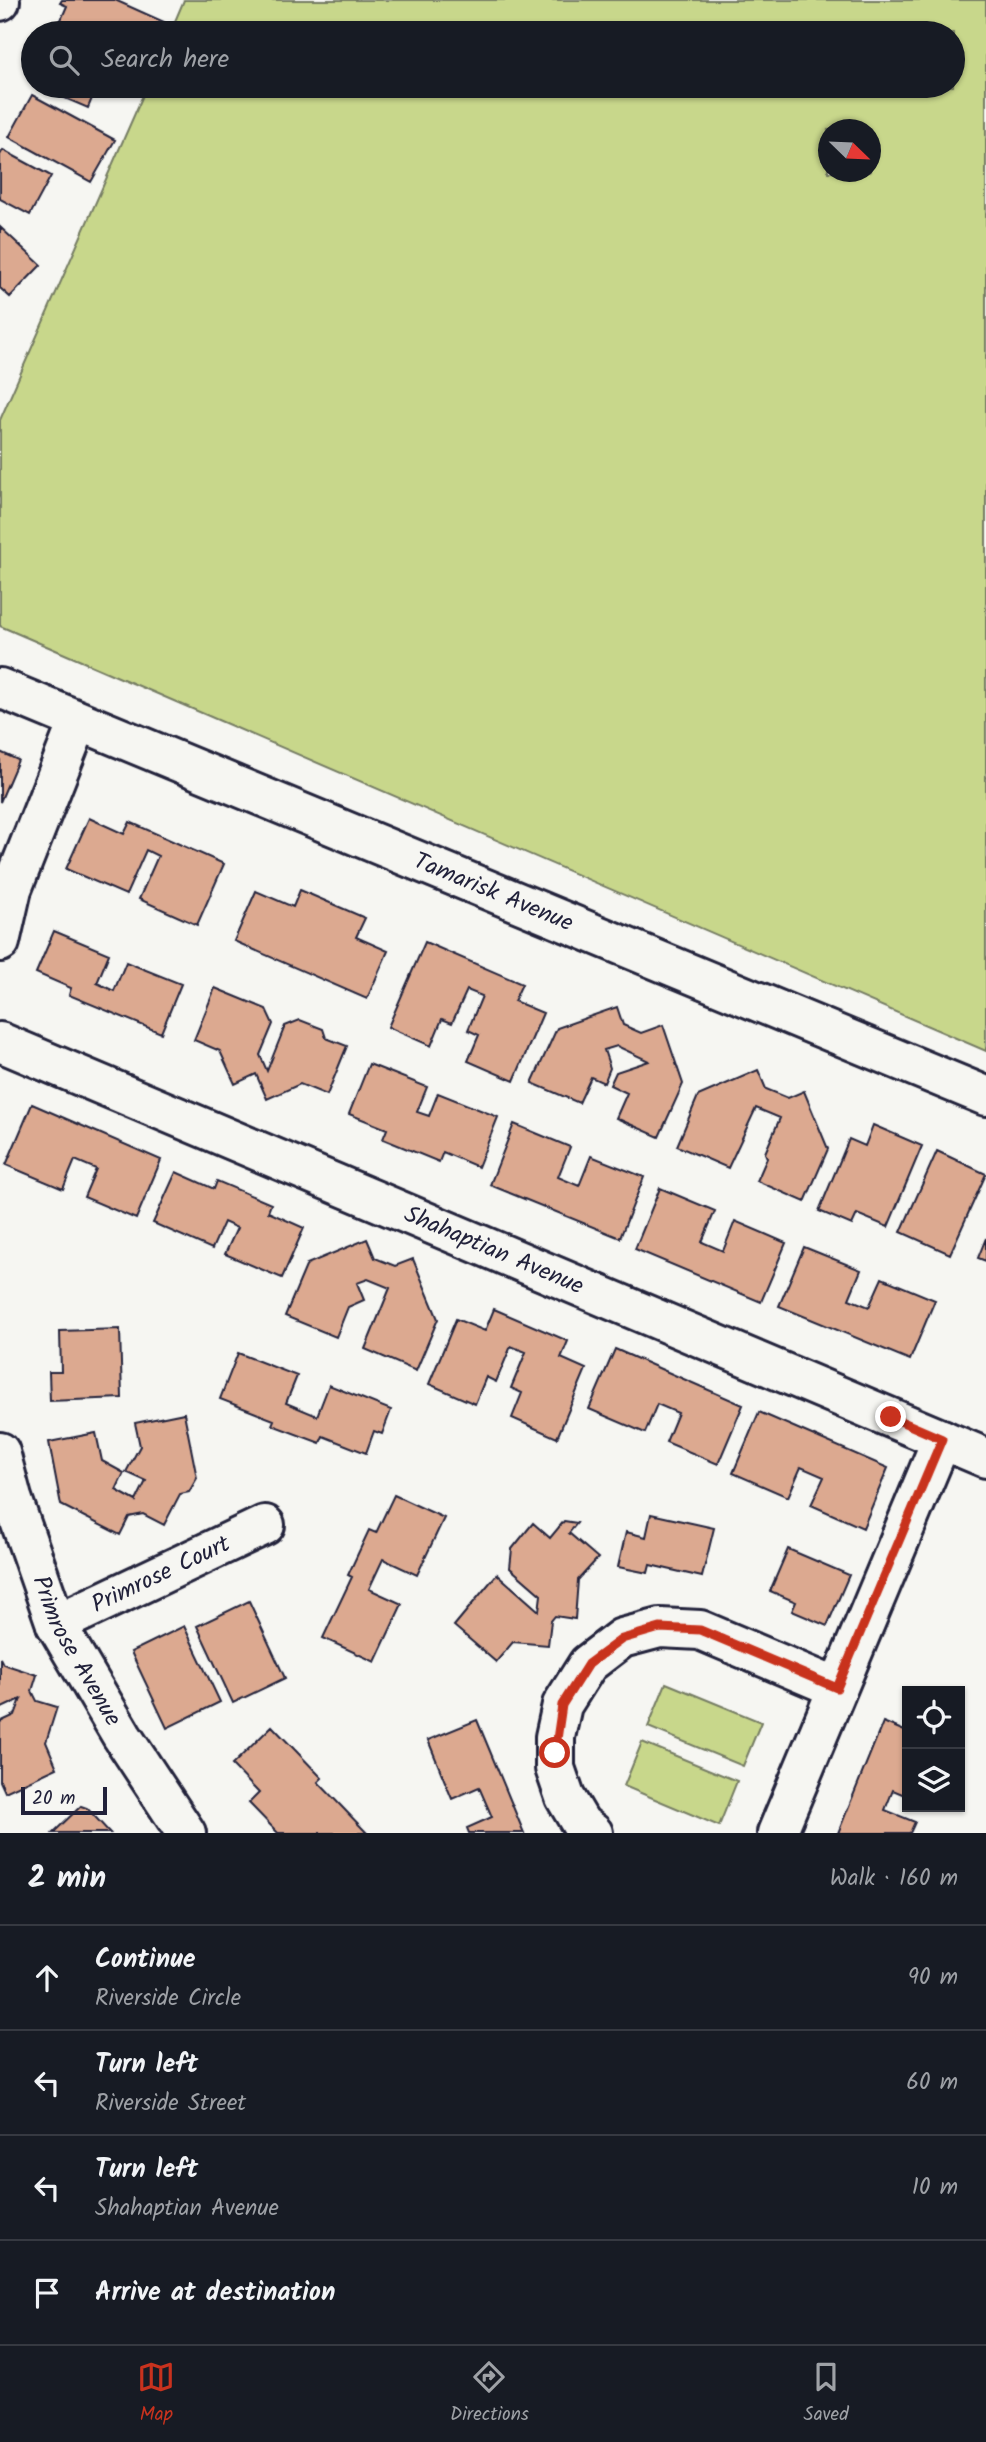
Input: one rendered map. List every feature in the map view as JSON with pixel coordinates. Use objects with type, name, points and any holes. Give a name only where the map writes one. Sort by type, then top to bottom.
[{"type":"street","name":"Tamarisk Avenue","points":[[0,688],[986,1096]]},
{"type":"street","points":[[0,942],[12,889],[78,722]]},
{"type":"street","name":"Shahaptian Avenue","points":[[0,1042],[986,1458]]},
{"type":"street","points":[[777,1833],[942,1439]]},
{"type":"street","name":"Primrose Avenue","points":[[0,1452],[12,1498],[56,1624],[122,1736],[186,1833]]},
{"type":"street","name":"Primrose Court","points":[[56,1624],[265,1525]]},
{"type":"street","points":[[593,1833],[581,1824],[562,1788],[555,1769],[555,1737],[562,1705],[588,1664],[622,1639],[660,1628],[700,1630],[837,1688]]},
{"type":"green space","points":[[184,0],[986,0],[986,1051],[0,626],[0,420],[142,98],[965,98],[965,21],[175,21]]},
{"type":"green space","points":[[666,1683],[761,1722],[743,1766],[648,1727]]},
{"type":"green space","points":[[642,1742],[737,1781],[719,1826],[624,1786]]},
{"type":"building","points":[[62,0],[115,0],[162,21],[60,21],[67,6],[60,3]]},
{"type":"building","points":[[30,98],[38,98],[115,140],[91,182],[9,137]]},
{"type":"building","points":[[65,98],[92,98],[88,108]]},
{"type":"building","points":[[3,150],[51,176],[30,215],[0,199],[0,155]]},
{"type":"building","points":[[0,227],[41,265],[10,297],[0,288]]},
{"type":"building","points":[[0,752],[18,760],[0,802]]},
{"type":"building","points":[[89,818],[124,834],[130,822],[224,864],[197,925],[139,899],[158,856],[146,850],[126,895],[66,869]]},
{"type":"building","points":[[300,890],[365,918],[356,937],[388,951],[367,999],[234,941],[256,891],[293,907]]},
{"type":"building","points":[[54,931],[109,954],[97,983],[114,991],[126,962],[181,984],[161,1033],[69,995],[71,988],[36,973]]},
{"type":"building","points":[[425,942],[522,984],[514,1001],[543,1013],[514,1081],[468,1061],[479,1035],[468,1030],[482,996],[467,990],[452,1023],[442,1019],[431,1046],[388,1027]]},
{"type":"building","points":[[215,988],[266,1009],[273,1024],[260,1055],[267,1071],[285,1026],[300,1020],[323,1029],[326,1038],[347,1046],[327,1095],[300,1084],[267,1099],[256,1074],[235,1084],[220,1051],[194,1040]]},
{"type":"building","points":[[617,1007],[623,1025],[641,1033],[663,1025],[683,1084],[659,1137],[616,1118],[627,1093],[610,1085],[616,1072],[649,1061],[617,1046],[604,1050],[610,1068],[604,1083],[591,1077],[579,1103],[532,1083],[557,1028]]},
{"type":"building","points":[[369,1064],[427,1087],[417,1112],[429,1116],[438,1093],[498,1117],[478,1167],[443,1152],[439,1162],[383,1139],[387,1129],[349,1114]]},
{"type":"building","points":[[758,1070],[766,1089],[788,1098],[804,1091],[828,1149],[805,1202],[757,1181],[780,1118],[756,1108],[728,1168],[677,1146],[698,1096]]},
{"type":"building","points":[[32,1104],[161,1160],[136,1219],[84,1197],[96,1169],[75,1160],[63,1189],[6,1165]]},
{"type":"building","points":[[514,1124],[570,1147],[558,1177],[579,1186],[591,1156],[644,1177],[620,1238],[490,1185]]},
{"type":"building","points":[[873,1125],[922,1146],[888,1227],[857,1214],[852,1225],[819,1211],[849,1139],[865,1146]]},
{"type":"building","points":[[937,1151],[986,1174],[950,1254],[901,1232]]},
{"type":"building","points":[[176,1172],[214,1189],[217,1181],[271,1204],[268,1212],[304,1228],[282,1278],[225,1254],[237,1228],[224,1222],[212,1249],[153,1223]]},
{"type":"building","points":[[660,1188],[715,1211],[702,1242],[723,1251],[735,1221],[786,1243],[761,1302],[635,1249]]},
{"type":"building","points":[[986,1238],[986,1261],[978,1258]]},
{"type":"building","points":[[367,1239],[375,1258],[395,1266],[413,1259],[438,1319],[416,1371],[365,1349],[390,1288],[368,1279],[357,1283],[364,1300],[348,1307],[336,1337],[285,1316],[307,1264]]},
{"type":"building","points":[[804,1247],[861,1270],[849,1299],[869,1307],[882,1278],[935,1300],[910,1360],[779,1306]]},
{"type":"building","points":[[494,1309],[568,1341],[561,1358],[586,1369],[557,1438],[512,1418],[522,1393],[511,1388],[526,1352],[511,1346],[496,1382],[486,1377],[475,1404],[429,1384],[456,1319],[485,1331]]},
{"type":"building","points":[[120,1329],[122,1398],[50,1401],[49,1372],[61,1372],[60,1331]]},
{"type":"building","points":[[615,1349],[743,1405],[718,1464],[666,1442],[678,1413],[657,1404],[645,1433],[589,1409]]},
{"type":"building","points":[[238,1353],[297,1376],[286,1403],[317,1416],[329,1385],[391,1410],[382,1434],[374,1431],[366,1453],[323,1436],[320,1443],[272,1425],[274,1420],[220,1399]]},
{"type":"building","points":[[759,1412],[888,1468],[863,1528],[811,1505],[824,1477],[801,1467],[788,1497],[733,1473]]},
{"type":"building","points":[[184,1413],[197,1478],[189,1492],[180,1494],[164,1525],[143,1514],[129,1517],[120,1535],[61,1505],[49,1442],[96,1433],[102,1461],[124,1473],[116,1490],[136,1501],[146,1481],[126,1472],[140,1446],[135,1423]]},
{"type":"building","points":[[394,1495],[444,1518],[417,1575],[383,1559],[369,1589],[402,1604],[375,1662],[323,1638],[352,1577],[348,1575],[369,1530],[376,1533]]},
{"type":"building","points":[[651,1514],[714,1528],[702,1577],[650,1565],[648,1573],[618,1567],[626,1532],[646,1537]]},
{"type":"building","points":[[564,1521],[577,1523],[569,1533],[598,1558],[578,1580],[575,1619],[555,1616],[551,1621],[548,1645],[513,1642],[496,1662],[454,1626],[497,1574],[539,1611],[541,1595],[510,1568],[512,1549],[533,1523],[550,1538]]},
{"type":"building","points":[[788,1549],[849,1575],[827,1626],[792,1611],[796,1602],[770,1591]]},
{"type":"building","points":[[249,1601],[285,1678],[233,1703],[197,1626]]},
{"type":"building","points":[[184,1626],[220,1702],[167,1728],[131,1652]]},
{"type":"building","points":[[0,1658],[3,1664],[37,1675],[32,1691],[37,1701],[57,1707],[46,1742],[57,1768],[5,1792],[0,1781],[0,1722],[15,1715],[21,1699],[0,1709]]},
{"type":"building","points":[[477,1720],[524,1833],[469,1833],[467,1828],[492,1817],[479,1787],[452,1799],[428,1740]]},
{"type":"building","points":[[883,1722],[902,1730],[902,1794],[893,1790],[885,1810],[915,1822],[910,1833],[838,1833]]},
{"type":"building","points":[[272,1726],[322,1778],[318,1782],[367,1833],[278,1833],[249,1803],[259,1793],[232,1765]]},
{"type":"building","points":[[81,1806],[87,1808],[110,1833],[53,1833]]},
{"type":"route","points":[[555,1753],[555,1737],[562,1705],[588,1664],[622,1639],[660,1628],[700,1630],[837,1688],[942,1439],[891,1417]]}]
